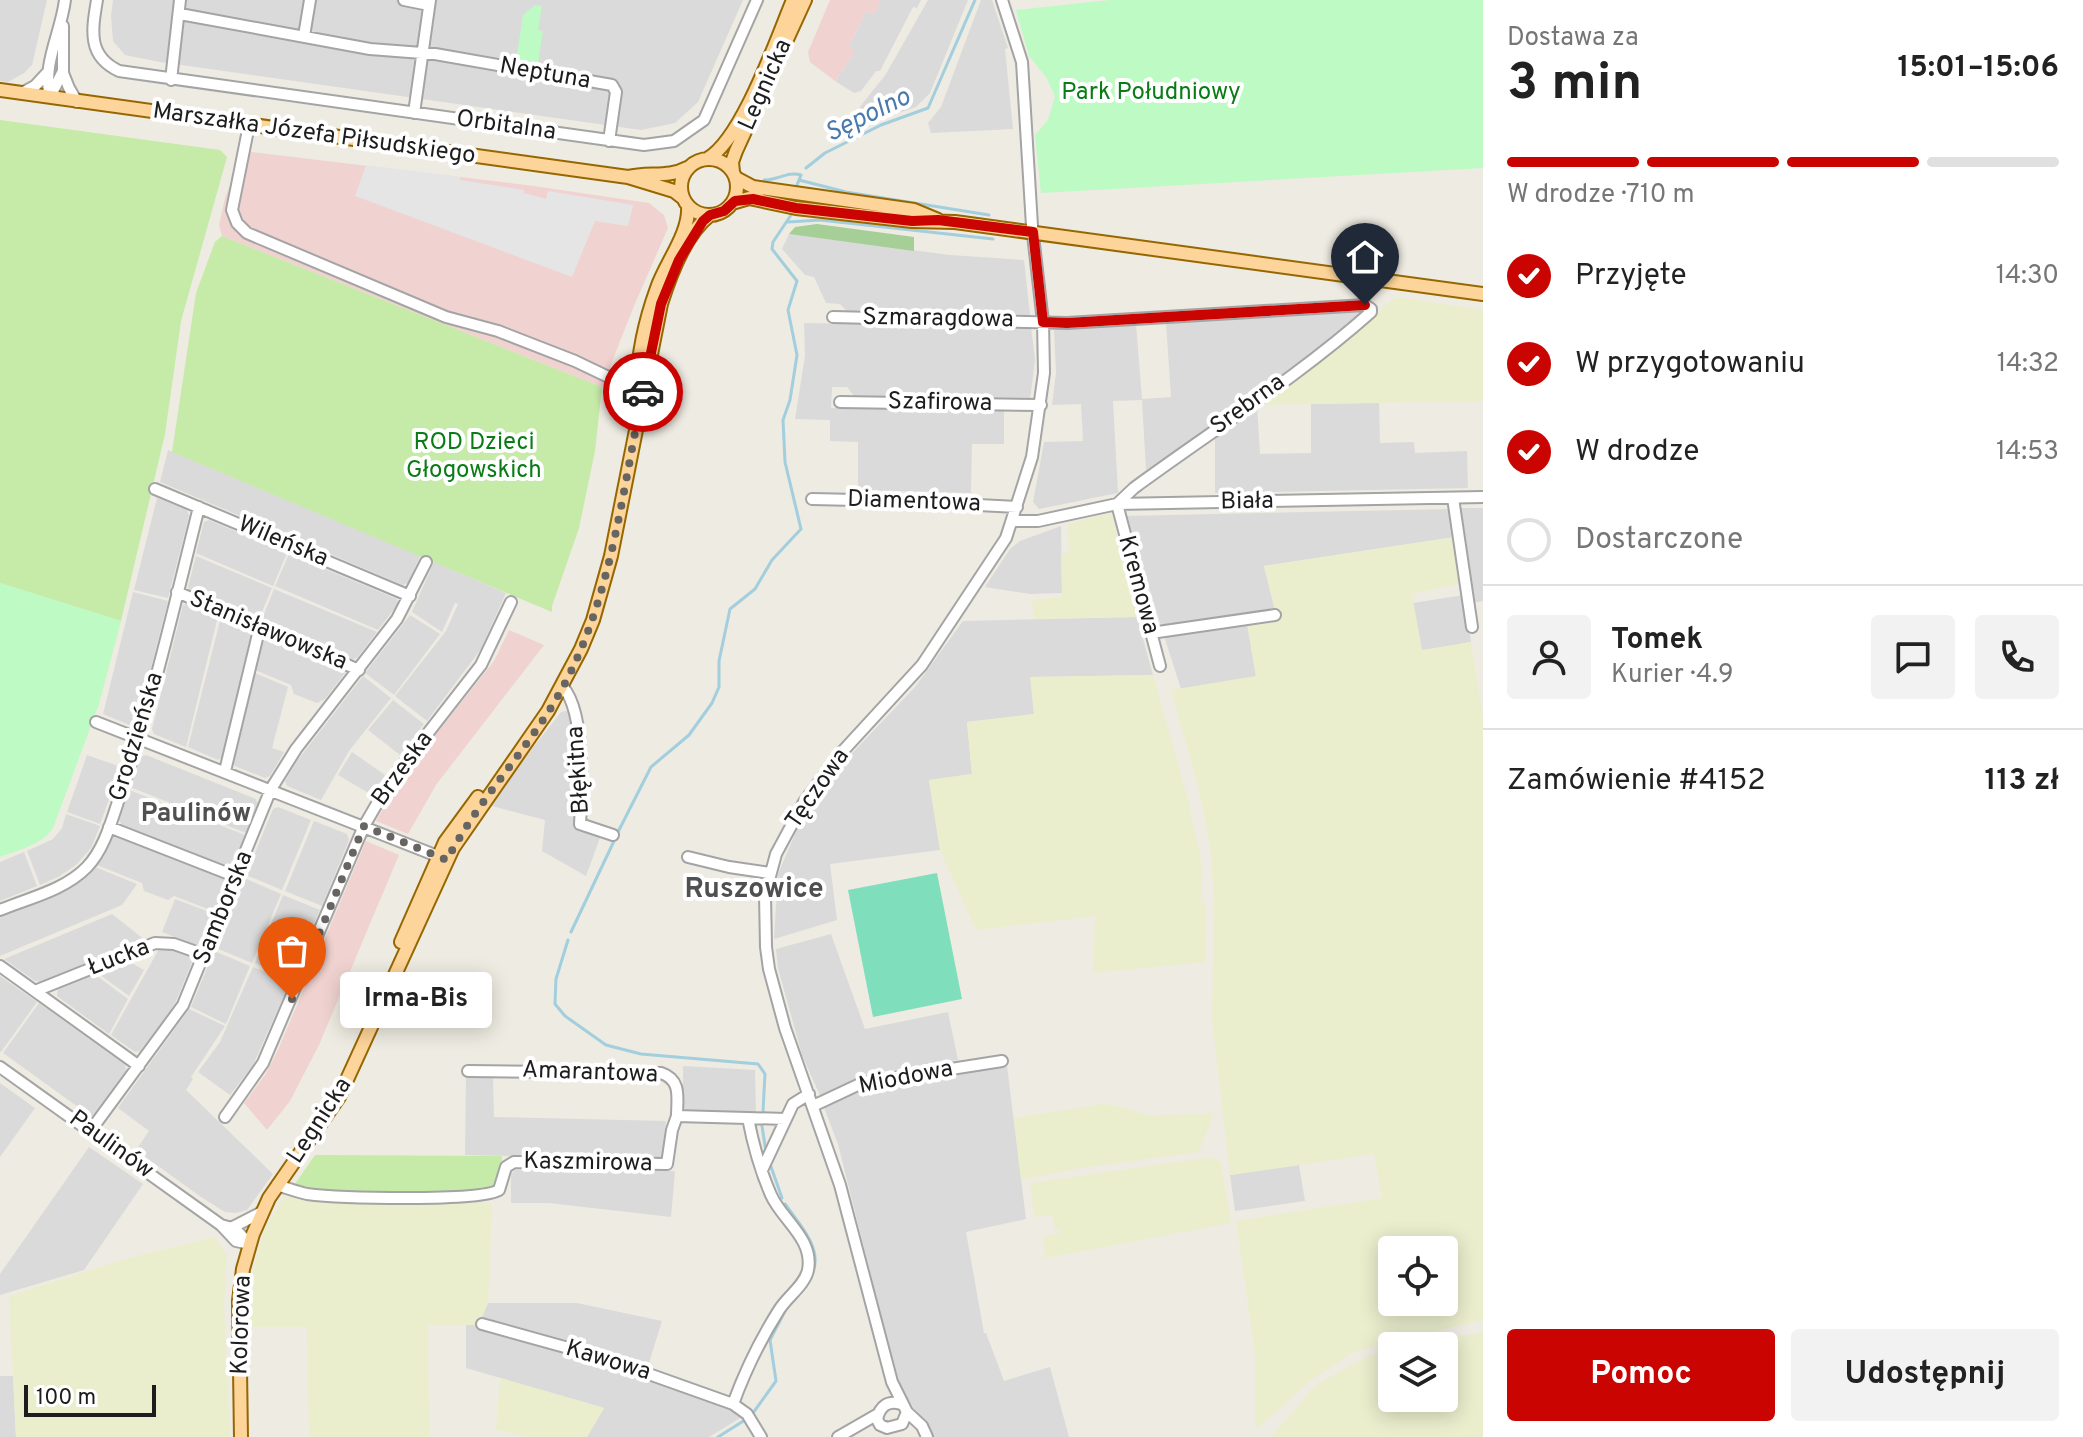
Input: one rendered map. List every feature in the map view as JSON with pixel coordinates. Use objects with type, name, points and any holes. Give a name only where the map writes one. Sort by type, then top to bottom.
[{"type":"main road","name":"Legnicka","points":[[707,159],[722,147],[750,100],[793,0]]},
{"type":"main road","name":"Legnicka","points":[[734,175],[733,157],[805,0]]},
{"type":"main road","name":"Marszałka Józefa Piłsudskiego","points":[[0,90],[628,177],[674,191],[685,202]]},
{"type":"main road","points":[[734,175],[736,194],[724,211],[710,215],[698,213],[685,202],[681,186],[687,168],[707,159],[722,162],[734,175],[753,187],[914,210],[938,220]]},
{"type":"main road","name":"Marszałka Józefa Piłsudskiego","points":[[628,177],[670,174],[687,168]]},
{"type":"main road","points":[[732,203],[749,198],[796,208],[912,221],[938,220],[1483,294]]},
{"type":"main road","name":"Legnicka","points":[[637,408],[638,379],[653,299],[686,222],[685,202]]},
{"type":"main road","name":"Legnicka","points":[[250,1244],[262,1212],[277,1185],[333,1108],[352,1070],[463,815],[507,768],[563,687],[587,635],[603,588],[637,408],[667,285],[696,228],[710,215]]},
{"type":"main road","name":"Kolorowa","points":[[244,1437],[239,1301],[250,1244]]},
{"type":"street","points":[[50,97],[63,71],[65,0]]},
{"type":"street","name":"Orbitalna","points":[[97,0],[93,42],[101,58],[119,71],[644,145],[666,143],[704,120],[757,0]]},
{"type":"street","points":[[171,80],[180,0]]},
{"type":"street","points":[[304,36],[310,0]]},
{"type":"street","points":[[404,0],[430,3],[414,113]]},
{"type":"street","name":"Tęczowa","points":[[879,1418],[887,1428],[895,1427],[906,1419],[892,1382],[840,1185],[785,1028],[769,969],[764,911],[770,873],[784,838],[804,802],[842,752],[922,665],[997,553],[1013,521],[1032,457],[1041,405],[1043,322],[1033,232],[1022,62],[1002,0]]},
{"type":"street","name":"Neptuna","points":[[180,14],[370,49],[435,54],[612,85],[616,92],[609,141]]},
{"type":"street","points":[[50,97],[47,73],[63,20]]},
{"type":"street","points":[[63,71],[77,102]]},
{"type":"street","points":[[22,93],[35,86],[47,73]]},
{"type":"street","points":[[249,125],[232,210],[237,223],[247,233],[446,317],[498,331],[623,384],[637,408]]},
{"type":"street","name":"Szmaragdowa","points":[[833,317],[1067,323],[1365,305]]},
{"type":"street","name":"Srebrna","points":[[1117,504],[1134,488],[1357,324],[1371,312],[1365,305]]},
{"type":"street","points":[[623,384],[638,379],[648,366]]},
{"type":"street","name":"Szafirowa","points":[[840,402],[1041,405]]},
{"type":"street","name":"Wileńska","points":[[155,489],[410,596]]},
{"type":"street","name":"Biała","points":[[1013,521],[1038,521],[1117,504],[1483,497]]},
{"type":"street","points":[[1453,498],[1472,627]]},
{"type":"street","name":"Diamentowa","points":[[812,499],[1017,507]]},
{"type":"street","name":"Kremowa","points":[[1117,504],[1160,666]]},
{"type":"street","name":"Grodzieńska","points":[[0,910],[66,883],[97,854],[139,739],[199,507]]},
{"type":"street","name":"Samborska","points":[[91,1130],[179,1012],[271,789],[296,749],[397,619],[426,562]]},
{"type":"street","name":"Stanisławowska","points":[[177,592],[359,670]]},
{"type":"street","name":"Brzeska","points":[[225,1117],[263,1063],[364,826],[389,783],[481,665],[511,602]]},
{"type":"street","points":[[1151,633],[1275,615]]},
{"type":"street","points":[[225,771],[260,626]]},
{"type":"street","name":"Błękitna","points":[[563,687],[573,703],[580,747],[580,824],[613,835]]},
{"type":"street","points":[[96,722],[443,858]]},
{"type":"street","points":[[109,827],[237,877]]},
{"type":"street","points":[[688,857],[770,873]]},
{"type":"street","name":"Łucka","points":[[35,991],[155,943],[174,944],[205,955]]},
{"type":"street","points":[[0,966],[139,1066]]},
{"type":"street","name":"Miodowa","points":[[813,1106],[862,1083],[1002,1061]]},
{"type":"street","name":"Paulinów","points":[[0,1067],[226,1226],[236,1241],[250,1244]]},
{"type":"street","name":"Amarantowa","points":[[468,1071],[661,1073],[676,1084],[677,1116]]},
{"type":"street","points":[[762,1170],[793,1104],[809,1094]]},
{"type":"street","points":[[677,1116],[786,1119]]},
{"type":"street","name":"Kaszmirowa","points":[[277,1185],[308,1194],[456,1197],[494,1193],[503,1184],[506,1167],[514,1162],[667,1164],[677,1116]]},
{"type":"street","points":[[748,1118],[757,1161],[774,1201],[806,1247],[808,1270],[755,1350],[733,1404],[747,1414],[761,1437]]},
{"type":"street","points":[[226,1226],[262,1212]]},
{"type":"street","name":"Kawowa","points":[[482,1324],[601,1357],[733,1404]]},
{"type":"street","name":"Tęczowa","points":[[838,1437],[879,1418],[887,1404],[892,1382]]},
{"type":"street","points":[[887,1404],[904,1408],[922,1426],[927,1437]]},
{"type":"shaded area","points":[[0,0],[47,0],[32,65],[8,82],[0,81]]},
{"type":"shaded area","points":[[113,0],[743,0],[698,102],[675,123],[641,130],[125,55],[113,41]]},
{"type":"shaded area","points":[[830,0],[881,0],[874,15],[866,11],[849,46],[855,51],[835,81],[810,62],[808,52]]},
{"type":"shaded area","points":[[881,0],[921,0],[917,8],[913,7],[880,71],[876,71],[861,91],[854,93],[835,81],[853,55],[849,46],[866,11],[874,14]]},
{"type":"shaded area","points":[[928,0],[968,0],[930,93],[916,107],[875,121],[859,108],[886,74]]},
{"type":"shaded area","points":[[981,0],[992,0],[1008,48],[1005,49],[1013,129],[931,133],[928,123],[941,107]]},
{"type":"shaded area","points":[[243,151],[649,203],[664,215],[668,228],[602,387],[222,236],[219,225],[225,198]]},
{"type":"shaded area","points":[[366,165],[460,177],[460,180],[524,190],[524,193],[546,199],[548,191],[633,205],[628,226],[595,221],[572,277],[355,196]]},
{"type":"shaded area","points":[[789,234],[950,255],[1024,260],[1030,315],[848,312],[840,304],[826,303],[814,277],[805,275],[782,249]]},
{"type":"shaded area","points":[[1364,310],[1302,365],[1146,470],[1142,400],[1113,401],[1118,493],[1039,509],[1033,502],[1044,442],[1083,441],[1081,404],[1052,405],[1056,373],[1054,330],[1136,324],[1142,399],[1171,397],[1166,322]]},
{"type":"shaded area","points":[[804,323],[1031,327],[1035,360],[1030,400],[855,397],[847,387],[832,387],[831,408],[1004,411],[1004,444],[972,444],[971,493],[858,490],[858,442],[830,441],[830,420],[795,419],[805,356]]},
{"type":"shaded area","points":[[1379,403],[1380,443],[1414,442],[1415,453],[1467,451],[1468,488],[1215,493],[1215,433],[1257,405],[1260,454],[1311,453],[1311,404]]},
{"type":"shaded area","points":[[168,450],[420,556],[408,583],[403,585],[160,482]]},
{"type":"shaded area","points":[[157,498],[187,510],[189,516],[168,598],[134,590]]},
{"type":"shaded area","points":[[1457,508],[1483,508],[1483,601],[1472,603]]},
{"type":"shaded area","points":[[1451,509],[1455,537],[1264,566],[1275,611],[1169,628],[1160,623],[1148,584],[1140,585],[1124,516]]},
{"type":"shaded area","points":[[209,520],[287,553],[273,586],[196,553],[204,522]]},
{"type":"shaded area","points":[[1061,526],[1062,593],[1030,594],[985,587],[1010,549],[1020,541]]},
{"type":"shaded area","points":[[289,554],[397,599],[398,604],[378,630],[275,586]]},
{"type":"shaded area","points":[[196,556],[272,588],[258,621],[190,592],[188,587]]},
{"type":"shaded area","points":[[434,562],[506,593],[481,649],[427,721],[395,696],[446,631],[458,604],[455,603],[442,632],[412,612]]},
{"type":"shaded area","points":[[274,589],[377,632],[357,658],[350,660],[261,622]]},
{"type":"shaded area","points":[[133,592],[168,601],[137,723],[132,726],[103,714]]},
{"type":"shaded area","points":[[1464,595],[1471,642],[1421,651],[1413,603]]},
{"type":"shaded area","points":[[188,603],[218,616],[186,747],[154,734],[152,729],[183,605]]},
{"type":"shaded area","points":[[410,615],[440,634],[394,695],[365,673]]},
{"type":"shaded area","points":[[221,617],[251,629],[253,635],[223,757],[218,760],[188,747]]},
{"type":"shaded area","points":[[1137,617],[1153,675],[1031,677],[1034,714],[967,722],[972,774],[929,780],[940,850],[830,864],[837,920],[774,939],[778,874],[801,820],[841,765],[915,687],[963,621]]},
{"type":"shaded area","points":[[1247,623],[1256,677],[1181,689],[1164,636]]},
{"type":"shaded area","points":[[509,630],[544,645],[436,785],[408,834],[376,821],[401,778],[494,661]]},
{"type":"shaded area","points":[[268,636],[344,668],[345,673],[325,699],[317,703],[294,694],[291,685],[255,670],[263,639]]},
{"type":"shaded area","points":[[255,673],[288,687],[272,748],[284,752],[270,776],[265,778],[235,766],[232,760]]},
{"type":"shaded area","points":[[363,676],[391,698],[349,751],[321,800],[287,786],[285,781],[297,761]]},
{"type":"shaded area","points":[[393,700],[424,724],[400,755],[368,730]]},
{"type":"shaded area","points":[[571,710],[578,763],[576,827],[601,835],[586,876],[542,851],[545,820],[488,805],[561,712]]},
{"type":"shaded area","points":[[352,752],[385,775],[372,795],[338,775]]},
{"type":"shaded area","points":[[87,755],[121,767],[100,824],[67,812]]},
{"type":"shaded area","points":[[146,755],[256,799],[258,804],[246,833],[130,787],[140,757]]},
{"type":"shaded area","points":[[129,790],[245,835],[233,865],[227,867],[122,825],[119,820]]},
{"type":"shaded area","points":[[278,807],[311,820],[282,890],[246,875],[273,809]]},
{"type":"shaded area","points":[[66,814],[100,826],[91,848],[76,865],[40,885],[27,851],[53,839],[62,828]]},
{"type":"shaded area","points":[[314,821],[347,834],[349,840],[322,906],[285,891]]},
{"type":"shaded area","points":[[118,835],[223,876],[226,882],[213,911],[174,896],[168,900],[144,891],[142,883],[97,865],[112,837]]},
{"type":"shaded area","points":[[366,841],[399,855],[319,1045],[290,1101],[267,1130],[244,1103],[265,1075],[278,1050]]},
{"type":"shaded area","points":[[24,852],[37,886],[0,901],[0,862]]},
{"type":"shaded area","points":[[95,867],[137,884],[122,905],[0,956],[0,918],[63,892],[85,878]]},
{"type":"shaded area","points":[[244,878],[281,894],[252,963],[216,948]]},
{"type":"shaded area","points":[[283,895],[320,910],[291,978],[255,963]]},
{"type":"shaded area","points":[[175,899],[212,913],[200,943],[195,945],[162,932]]},
{"type":"shaded area","points":[[112,914],[145,940],[43,982],[35,981],[4,959]]},
{"type":"shaded area","points":[[831,934],[865,1029],[948,1012],[958,1060],[861,1075],[862,1080],[822,1100],[802,1055],[778,968],[776,949]]},
{"type":"shaded area","points":[[159,949],[177,949],[191,955],[193,960],[176,1001],[140,1051],[135,1052],[111,1035]]},
{"type":"shaded area","points":[[214,951],[250,966],[226,1024],[191,1007]]},
{"type":"shaded area","points":[[126,960],[144,970],[129,996],[96,972]]},
{"type":"shaded area","points":[[253,967],[290,982],[253,1065],[230,1095],[198,1072],[220,1042]]},
{"type":"shaded area","points":[[93,973],[128,999],[109,1034],[57,996],[58,987]]},
{"type":"shaded area","points":[[0,976],[37,1002],[1,1052],[0,1051]]},
{"type":"shaded area","points":[[39,1003],[125,1065],[126,1071],[92,1117],[3,1053]]},
{"type":"shaded area","points":[[189,1009],[225,1026],[191,1077],[193,1079],[186,1090],[273,1174],[247,1210],[236,1213],[225,1212],[201,1197],[136,1150],[149,1131],[118,1108]]},
{"type":"shaded area","points":[[683,1066],[755,1070],[756,1114],[689,1113],[683,1106]]},
{"type":"shaded area","points":[[1007,1066],[1026,1219],[966,1232],[984,1333],[1004,1381],[1050,1367],[1069,1437],[933,1437],[898,1384],[838,1144],[823,1105],[863,1087]]},
{"type":"shaded area","points":[[493,1077],[494,1117],[666,1121],[663,1159],[465,1155],[466,1078]]},
{"type":"shaded area","points":[[0,1083],[35,1108],[0,1157]]},
{"type":"shaded area","points":[[89,1147],[143,1184],[84,1270],[0,1295],[0,1274]]},
{"type":"shaded area","points":[[1299,1165],[1305,1201],[1235,1211],[1230,1175]]},
{"type":"shaded area","points":[[515,1170],[675,1171],[671,1217],[549,1203],[511,1203],[511,1175]]},
{"type":"shaded area","points":[[488,1303],[577,1303],[662,1321],[647,1369],[574,1347],[574,1342],[481,1317]]},
{"type":"shaded area","points":[[466,1325],[479,1325],[592,1358],[728,1407],[742,1417],[709,1437],[587,1437],[604,1408],[466,1368]]},
{"type":"shaded area","points":[[0,1376],[13,1376],[16,1437],[0,1437]]},
{"type":"green space","name":"Park Południowy","points":[[1110,0],[1483,0],[1483,168],[1041,193],[1035,135],[1048,120],[1055,96],[1046,77],[1029,56],[1016,10]]},
{"type":"green space","points":[[535,5],[542,6],[538,30],[543,31],[538,64],[516,61],[523,15]]},
{"type":"green space","points":[[0,120],[220,150],[227,157],[181,321],[165,434],[121,621],[0,583]]},
{"type":"green space","points":[[817,224],[914,237],[914,251],[789,234],[795,227]]},
{"type":"green space","name":"ROD Dzieci Głogowskich","points":[[222,236],[602,387],[595,451],[579,528],[552,612],[172,452],[196,293],[215,242]]},
{"type":"green space","points":[[1396,297],[1483,310],[1483,401],[1257,405],[1311,367]]},
{"type":"green space","points":[[1111,513],[1137,617],[1034,619],[1032,600],[1062,597],[1061,554],[1069,553],[1068,524]]},
{"type":"green space","points":[[1455,537],[1462,583],[1412,594],[1422,650],[1471,642],[1483,719],[1483,1320],[1431,1332],[1378,1332],[1378,1344],[1352,1353],[1310,1381],[1258,1428],[1255,1425],[1255,1354],[1236,1221],[1382,1198],[1374,1154],[1230,1175],[1212,1019],[1214,901],[1211,851],[1198,785],[1171,690],[1256,676],[1247,623],[1277,617],[1264,566]]},
{"type":"green space","points":[[0,583],[121,621],[99,704],[53,828],[36,843],[0,857]]},
{"type":"green space","points":[[1153,675],[1188,800],[1201,861],[1201,903],[1206,903],[1205,962],[1093,973],[1095,916],[976,930],[940,850],[929,780],[972,774],[967,722],[1034,714],[1030,677]]},
{"type":"green space","points":[[937,873],[962,999],[873,1017],[848,890]]},
{"type":"green space","points":[[1103,1104],[1148,1116],[1214,1113],[1199,1152],[1080,1168],[1021,1180],[1014,1118]]},
{"type":"green space","points":[[315,1155],[502,1156],[500,1180],[492,1189],[392,1194],[340,1192],[295,1184]]},
{"type":"green space","points":[[1213,1157],[1221,1163],[1231,1223],[1045,1258],[1043,1236],[1060,1233],[1055,1230],[1052,1215],[1034,1217],[1030,1183]]},
{"type":"green space","points":[[284,1197],[492,1203],[488,1303],[479,1325],[428,1325],[429,1437],[309,1437],[307,1327],[248,1327],[250,1289],[257,1254],[266,1226]]},
{"type":"green space","points":[[215,1237],[227,1256],[224,1307],[230,1437],[16,1437],[9,1296],[129,1258]]},
{"type":"green space","points":[[1483,1332],[1483,1437],[1271,1437],[1316,1385],[1378,1354],[1378,1412],[1458,1412],[1458,1337]]},
{"type":"green space","points":[[500,1378],[604,1408],[587,1437],[529,1437],[496,1430]]},
{"type":"waterway","name":"Sępolno","points":[[806,168],[825,153],[881,125],[928,108],[975,0]]},
{"type":"waterway","points":[[764,180],[801,175],[797,185]]},
{"type":"waterway","points":[[799,180],[846,192],[989,215]]},
{"type":"waterway","points":[[618,832],[651,767],[689,735],[712,703],[719,687],[719,661],[730,609],[755,589],[772,560],[801,529],[785,462],[783,420],[790,400],[797,355],[788,310],[797,281],[772,249],[773,242],[791,215]]},
{"type":"waterway","points":[[788,222],[820,220],[993,239]]},
{"type":"waterway","points":[[571,932],[614,841]]},
{"type":"waterway","points":[[568,940],[556,979],[555,1004],[565,1016],[606,1045],[641,1054],[758,1064],[765,1074],[763,1111]]},
{"type":"waterway","points":[[762,1126],[766,1152]]},
{"type":"waterway","points":[[770,1164],[782,1198]]},
{"type":"waterway","points":[[785,1204],[808,1237],[815,1259],[809,1281],[799,1294]]},
{"type":"waterway","points":[[753,1413],[776,1381],[770,1340],[786,1309]]},
{"type":"waterway","points":[[718,1437],[745,1420]]},
{"type":"way so far","points":[[292,999],[364,826],[447,860],[476,812],[563,687],[593,620],[603,588],[643,392]]},
{"type":"place","name":"Irma-Bis","points":[[292,999]]},
{"type":"district","name":"Paulinów","points":[[196,814]]},
{"type":"district","name":"Ruszowice","points":[[754,890]]},
{"type":"route","points":[[643,392],[661,304],[679,260],[703,221],[744,198],[796,208],[1033,232],[1043,322],[1365,305]]}]
